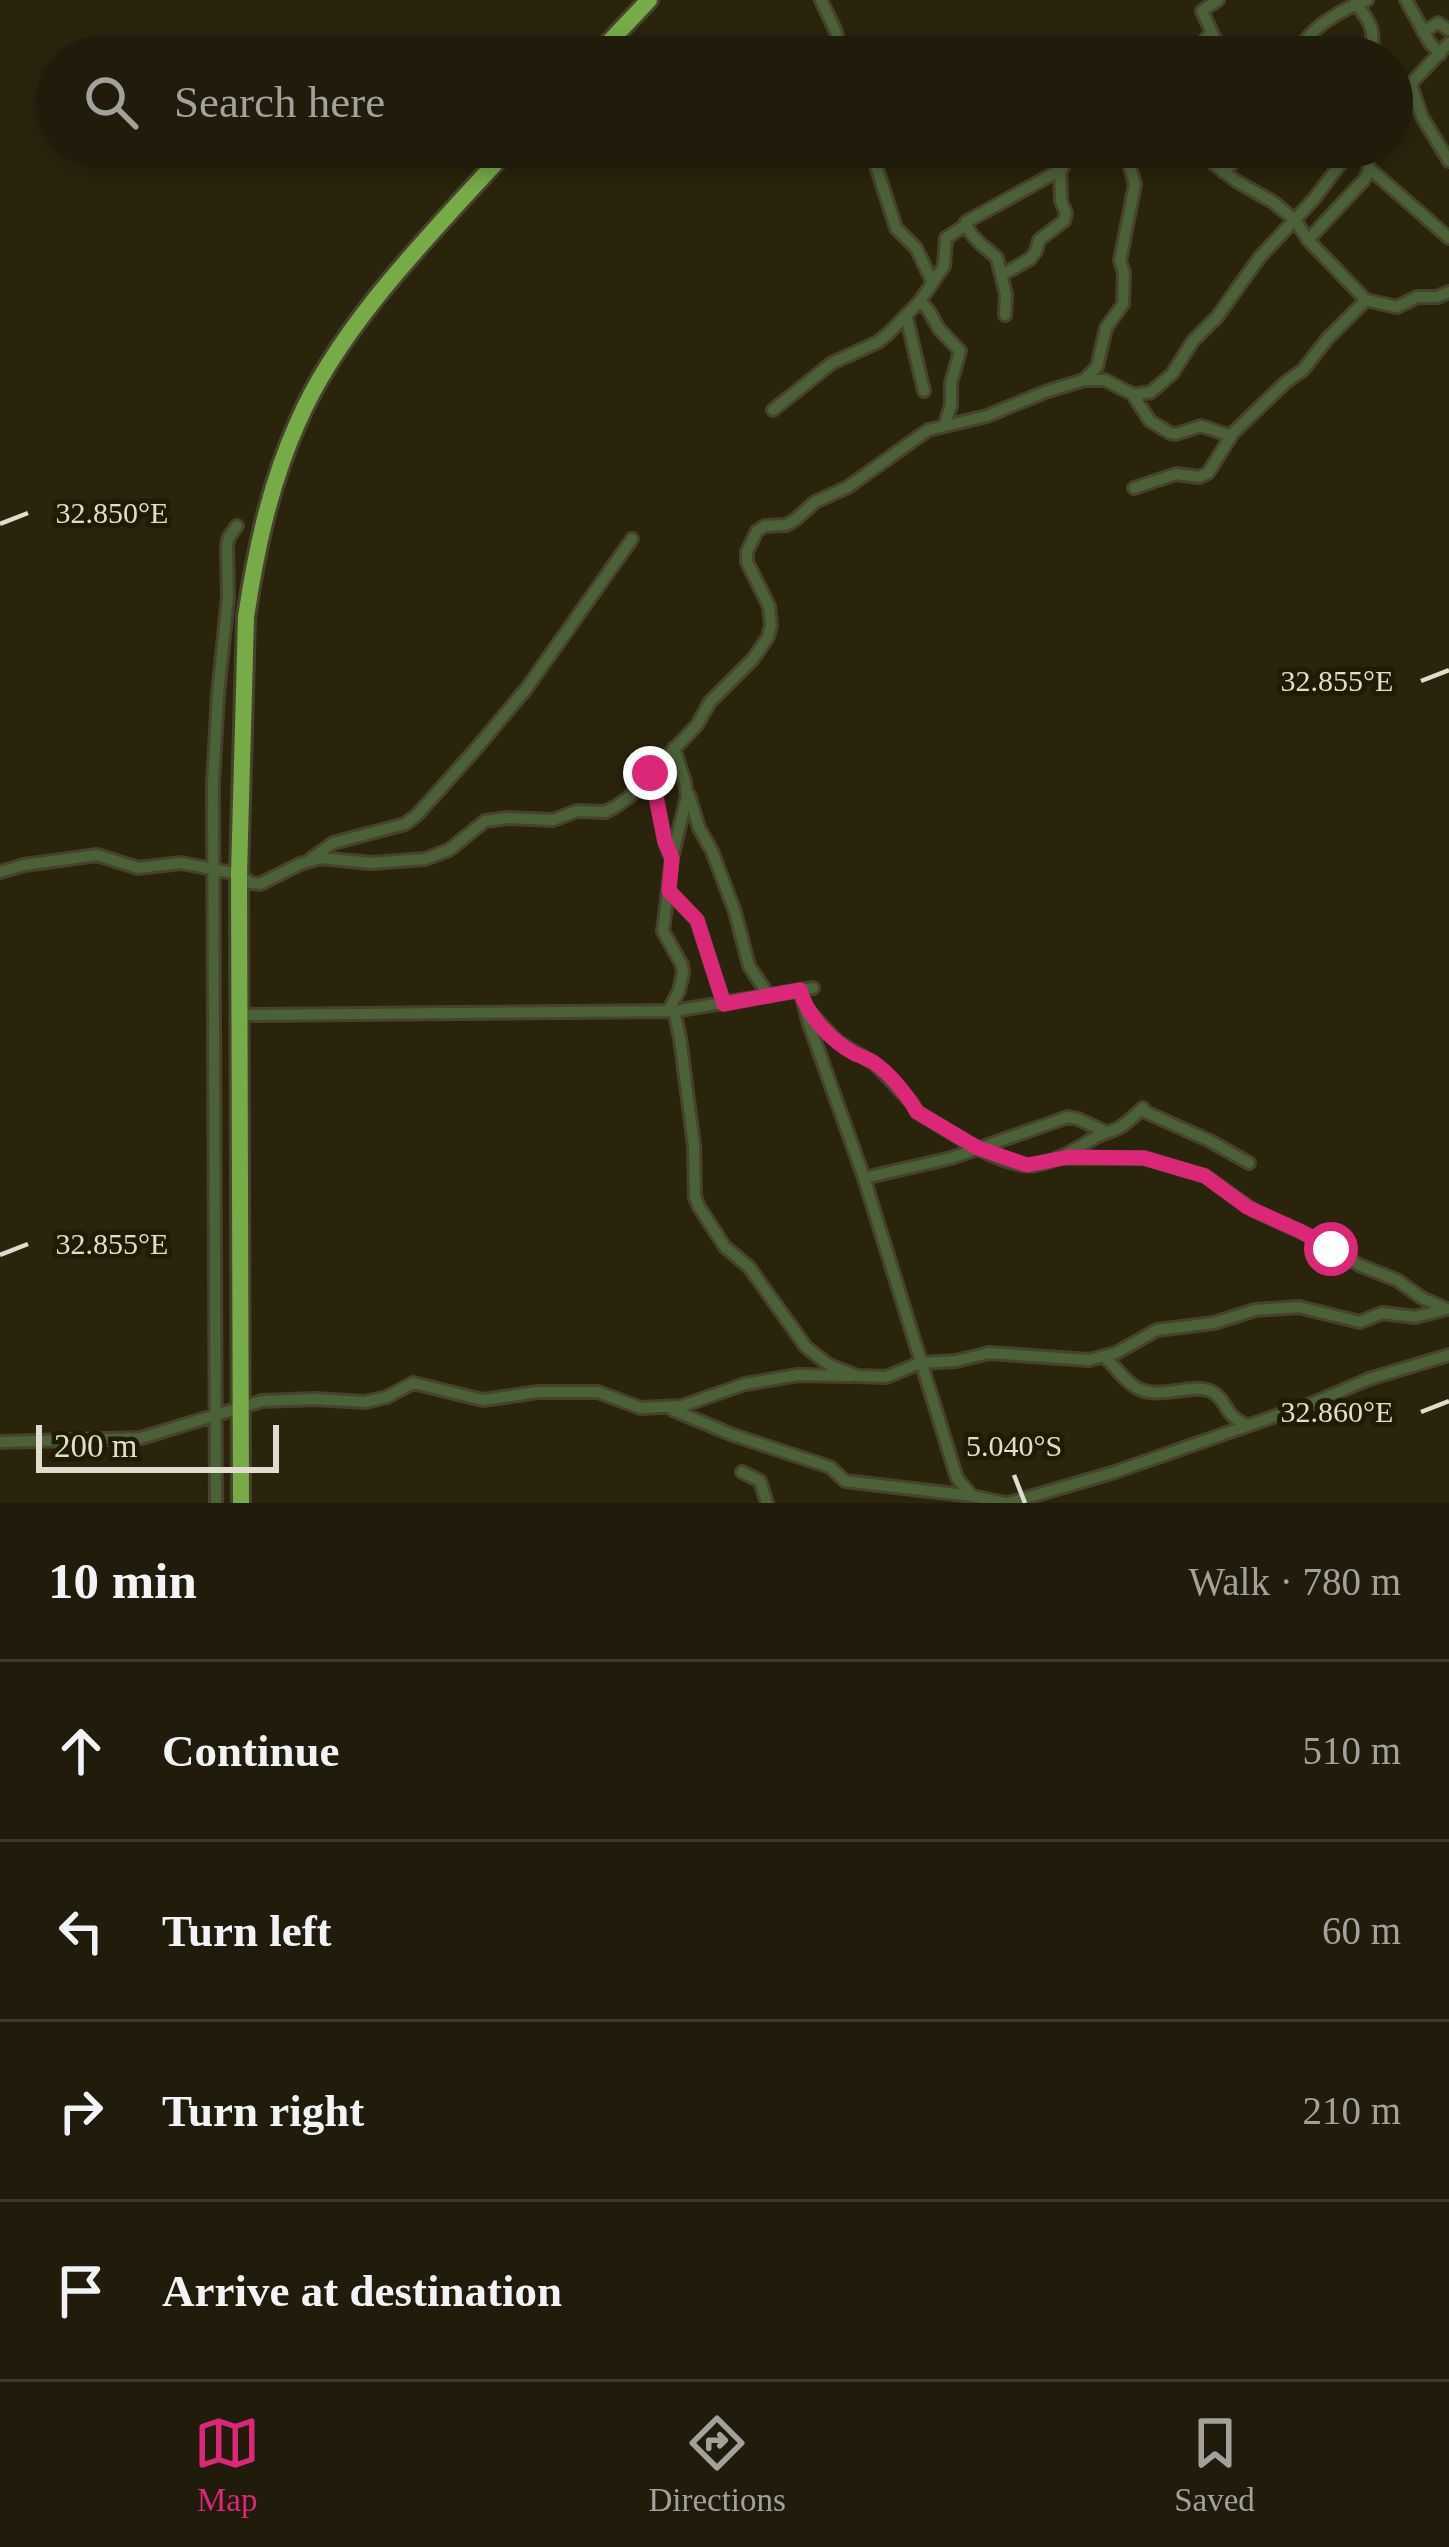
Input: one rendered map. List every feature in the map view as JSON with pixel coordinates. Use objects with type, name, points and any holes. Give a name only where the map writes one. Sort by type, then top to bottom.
[{"type":"highway","points":[[615,36],[649,0]]},
{"type":"highway","points":[[241,1503],[238,874],[246,617],[266,511],[308,400],[359,320],[491,168]]},
{"type":"street","points":[[821,0],[837,36]]},
{"type":"street","points":[[1213,36],[1202,10],[1218,0]]},
{"type":"street","points":[[1406,0],[1440,54]]},
{"type":"street","points":[[1310,36],[1358,1],[1373,36]]},
{"type":"street","points":[[1423,32],[1438,23],[1449,30]]},
{"type":"street","points":[[1208,36],[1211,32]]},
{"type":"street","points":[[1413,83],[1449,43]]},
{"type":"street","points":[[1413,90],[1425,123],[1449,161]]},
{"type":"street","points":[[877,168],[897,230],[916,249],[932,280]]},
{"type":"street","points":[[773,410],[832,363],[878,342],[920,302],[945,265],[946,238],[973,216],[1062,168]]},
{"type":"street","points":[[1084,380],[1097,367],[1106,328],[1124,302],[1120,261],[1135,184],[1130,168]]},
{"type":"street","points":[[1218,168],[1295,220],[1366,300],[1397,307],[1417,297],[1448,294]]},
{"type":"street","points":[[1223,172],[1227,168]]},
{"type":"street","points":[[1133,395],[1151,392],[1172,374],[1259,258],[1338,168]]},
{"type":"street","points":[[1308,240],[1370,169],[1449,238]]},
{"type":"street","points":[[1002,275],[1030,259],[1039,240],[1064,221],[1060,170]]},
{"type":"street","points":[[966,224],[982,247],[997,258],[1006,295],[1005,315]]},
{"type":"street","points":[[1134,488],[1176,474],[1208,474],[1231,436],[1304,370],[1366,300]]},
{"type":"street","points":[[920,302],[960,351],[945,424]]},
{"type":"street","points":[[906,315],[924,391]]},
{"type":"street","points":[[0,872],[86,854],[138,868],[170,863],[238,874],[260,884],[332,857],[371,863],[425,859],[449,850],[485,821],[553,820],[577,811],[605,812],[623,802],[697,725],[710,702],[768,637],[769,606],[747,562],[757,531],[765,526],[795,520],[917,436],[1084,380],[1105,380],[1133,395],[1150,421],[1170,433],[1201,426],[1231,436]]},
{"type":"street","points":[[951,396],[975,419]]},
{"type":"street","points":[[216,1503],[214,737],[228,597],[227,546],[237,526]]},
{"type":"street","points":[[309,862],[333,843],[405,824],[417,815],[526,688],[632,539]]},
{"type":"street","points":[[674,748],[699,828],[735,912],[750,968],[769,996]]},
{"type":"street","points":[[651,772],[672,858]]},
{"type":"street","points":[[687,788],[672,858],[664,934],[682,964],[680,991],[671,1011],[680,1038],[694,1146],[695,1197],[724,1247],[749,1267],[806,1347],[830,1365],[857,1376]]},
{"type":"street","points":[[669,891],[697,920],[724,1004]]},
{"type":"street","points":[[241,1016],[671,1011],[806,989],[804,1006],[864,1178],[920,1363],[958,1478],[972,1496]]},
{"type":"street","points":[[804,1006],[837,1041],[875,1064],[917,1112],[978,1148],[1029,1166],[1076,1150],[1124,1125],[1142,1109],[1249,1163]]},
{"type":"street","points":[[864,1178],[951,1158],[1068,1117],[1107,1132]]},
{"type":"street","points":[[1057,1158],[1144,1158],[1205,1176],[1253,1210],[1448,1310]]},
{"type":"street","points":[[0,1442],[141,1438],[269,1400],[365,1402],[413,1383],[479,1400],[538,1392],[598,1392],[634,1407],[682,1406],[748,1383],[798,1375],[886,1377],[920,1363],[993,1352],[1082,1361],[1104,1357],[1157,1330],[1214,1323],[1255,1310],[1299,1307],[1360,1322],[1382,1313],[1415,1317],[1448,1310]]},
{"type":"street","points":[[664,1406],[830,1467],[845,1481],[1007,1503],[1102,1476],[1369,1379],[1449,1355]]},
{"type":"street","points":[[1104,1357],[1143,1391],[1165,1394],[1200,1389],[1214,1393],[1231,1417],[1247,1425]]},
{"type":"street","points":[[742,1472],[760,1481],[767,1503]]},
{"type":"route","points":[[650,773],[672,858],[669,891],[697,920],[724,1004],[800,990],[804,1006],[837,1041],[875,1064],[917,1112],[978,1148],[1029,1166],[1069,1157],[1155,1161],[1205,1176],[1247,1207],[1331,1249]]}]
